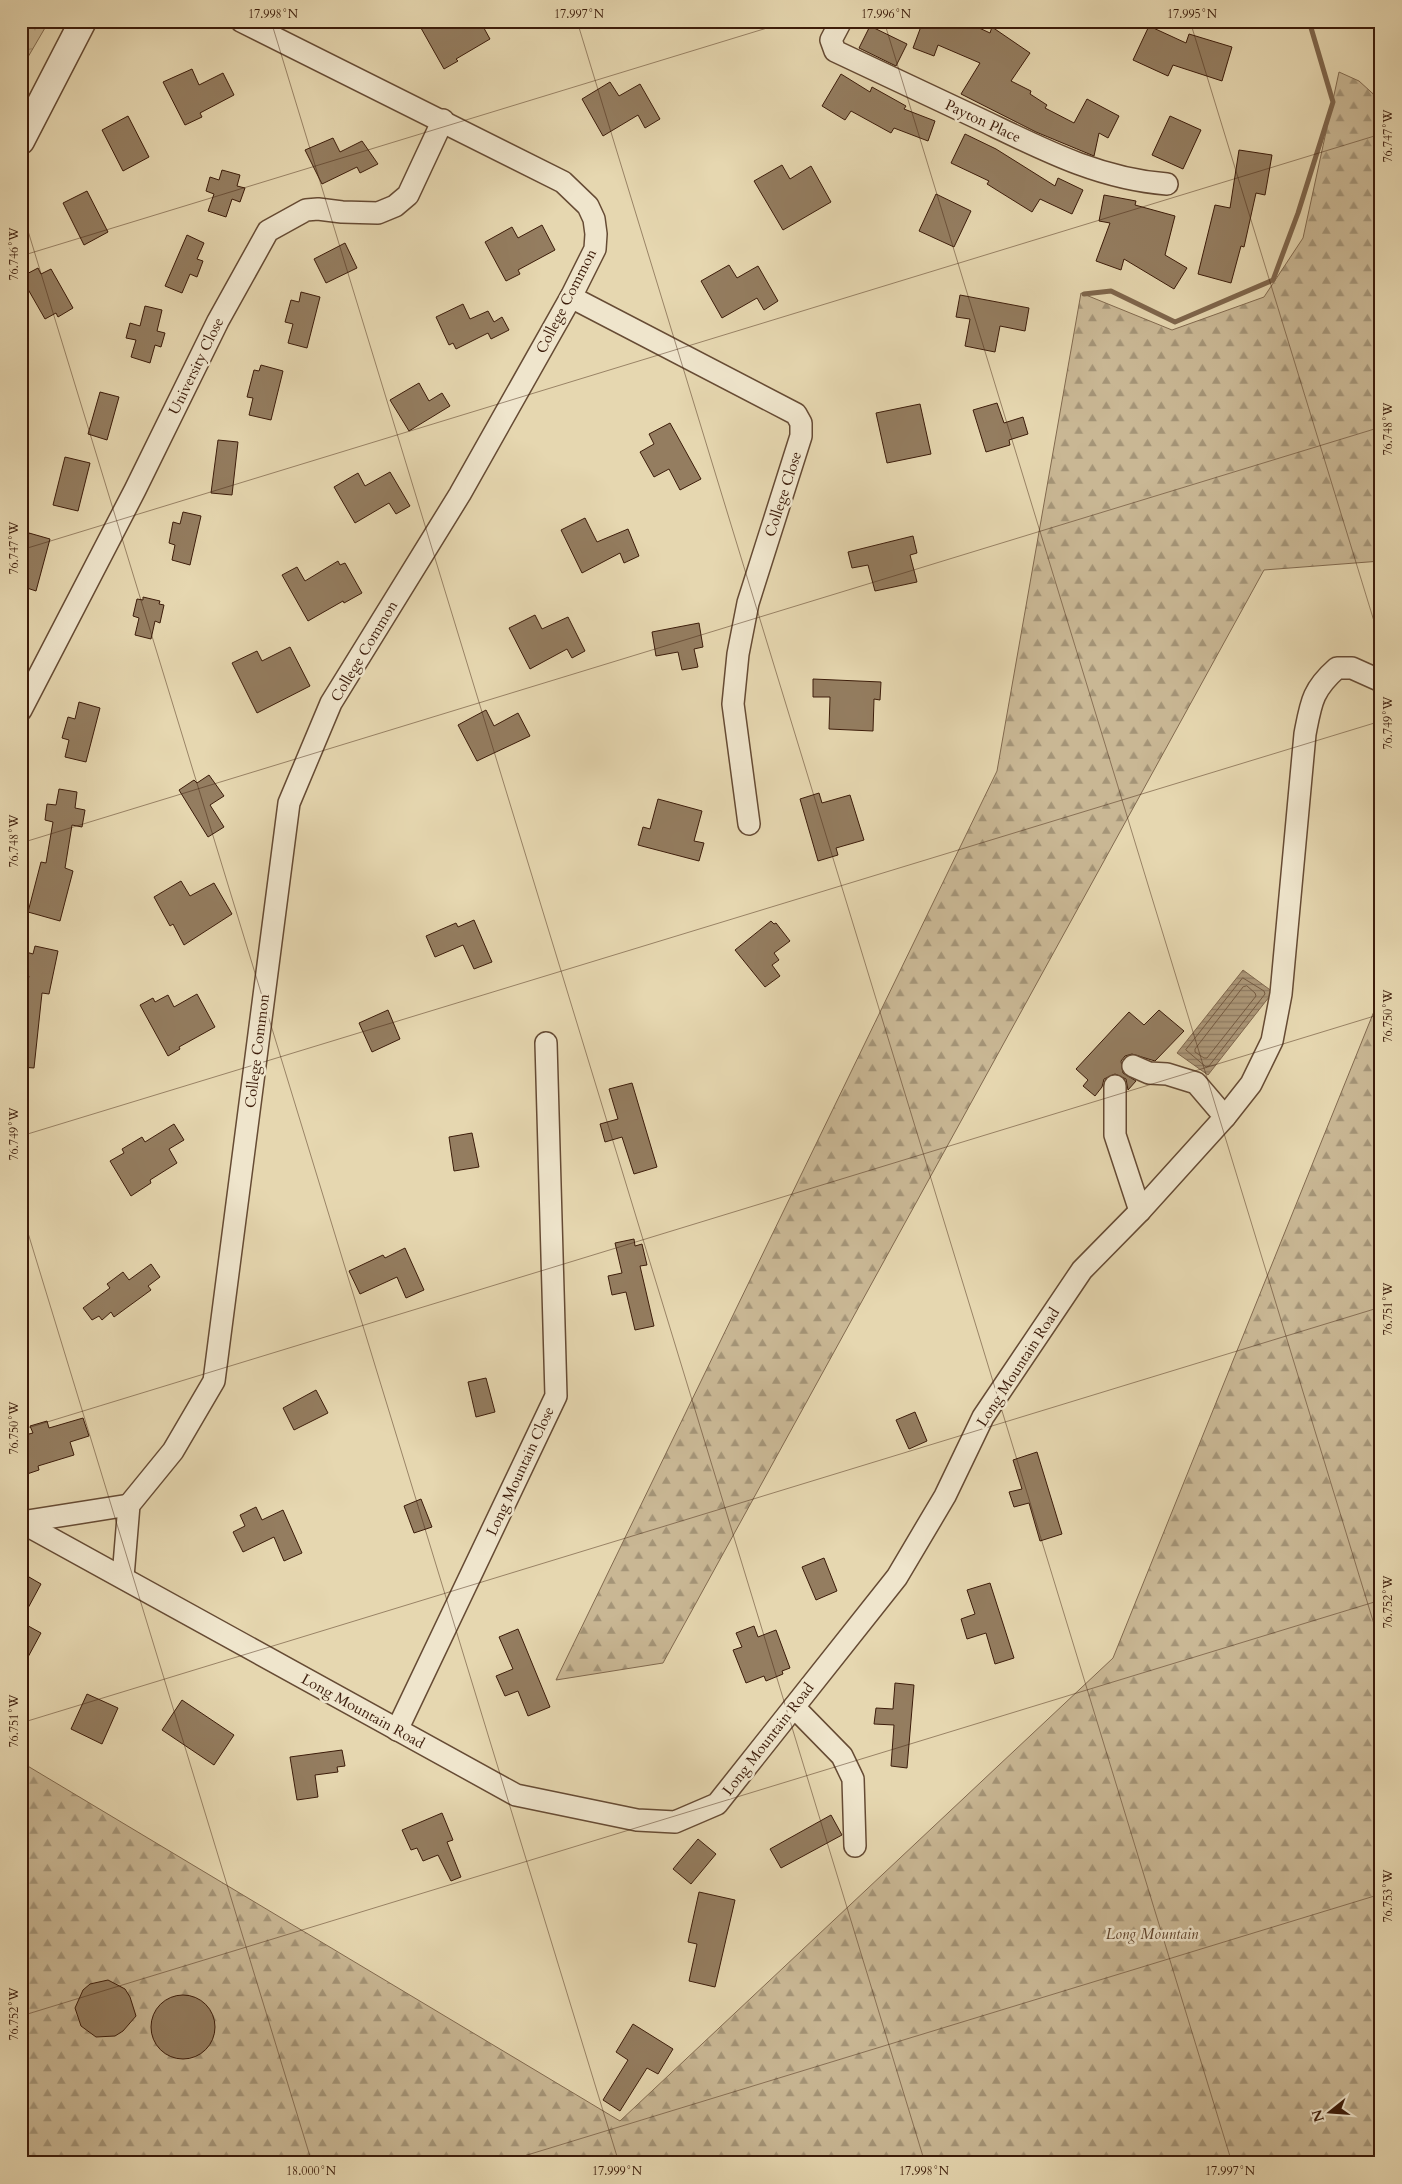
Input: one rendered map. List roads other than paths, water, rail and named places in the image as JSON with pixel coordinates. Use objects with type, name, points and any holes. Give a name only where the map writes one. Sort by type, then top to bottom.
[{"type":"street","points":[[21,141],[84,21]]},
{"type":"street","name":"College Common","points":[[129,1505],[173,1451],[214,1381],[289,803],[331,703],[460,494],[571,296],[595,249],[594,219],[588,206],[563,182],[241,21]]},
{"type":"street","name":"Payton Place","points":[[841,21],[831,40],[835,51],[1038,146],[1101,173],[1138,182],[1167,184]]},
{"type":"street","name":"University Close","points":[[21,710],[135,490],[218,321],[268,231],[306,210],[378,213],[396,206],[408,195],[442,120]]},
{"type":"street","name":"College Close","points":[[571,296],[796,414],[801,423],[801,436],[748,602],[738,654],[733,704],[749,824]]},
{"type":"street","name":"Long Mountain Road","points":[[123,1577],[516,1795],[637,1820],[675,1822],[717,1804],[897,1577],[945,1496],[983,1417],[1082,1270],[1140,1211],[1225,1117],[1251,1084],[1272,1041],[1281,994],[1305,734],[1312,700],[1322,681],[1337,668],[1352,668],[1381,681]]},
{"type":"street","name":"Long Mountain Close","points":[[397,1730],[556,1396],[546,1043]]},
{"type":"street","points":[[1133,1066],[1149,1073],[1167,1074],[1196,1083],[1225,1117]]},
{"type":"street","points":[[1115,1086],[1116,1135],[1140,1211]]},
{"type":"street","points":[[129,1505],[123,1577],[21,1522],[129,1505]]},
{"type":"street","points":[[794,1707],[842,1756],[853,1779],[855,1846]]},
{"type":"water","points":[[1243,970],[1273,992],[1208,1075],[1177,1053]]},
{"type":"waterway","points":[[1084,294],[1111,291],[1175,322],[1273,280],[1298,213],[1333,102],[1309,21]]},
{"type":"park label","name":"Long Mountain","points":[[1152,1934]]}]
